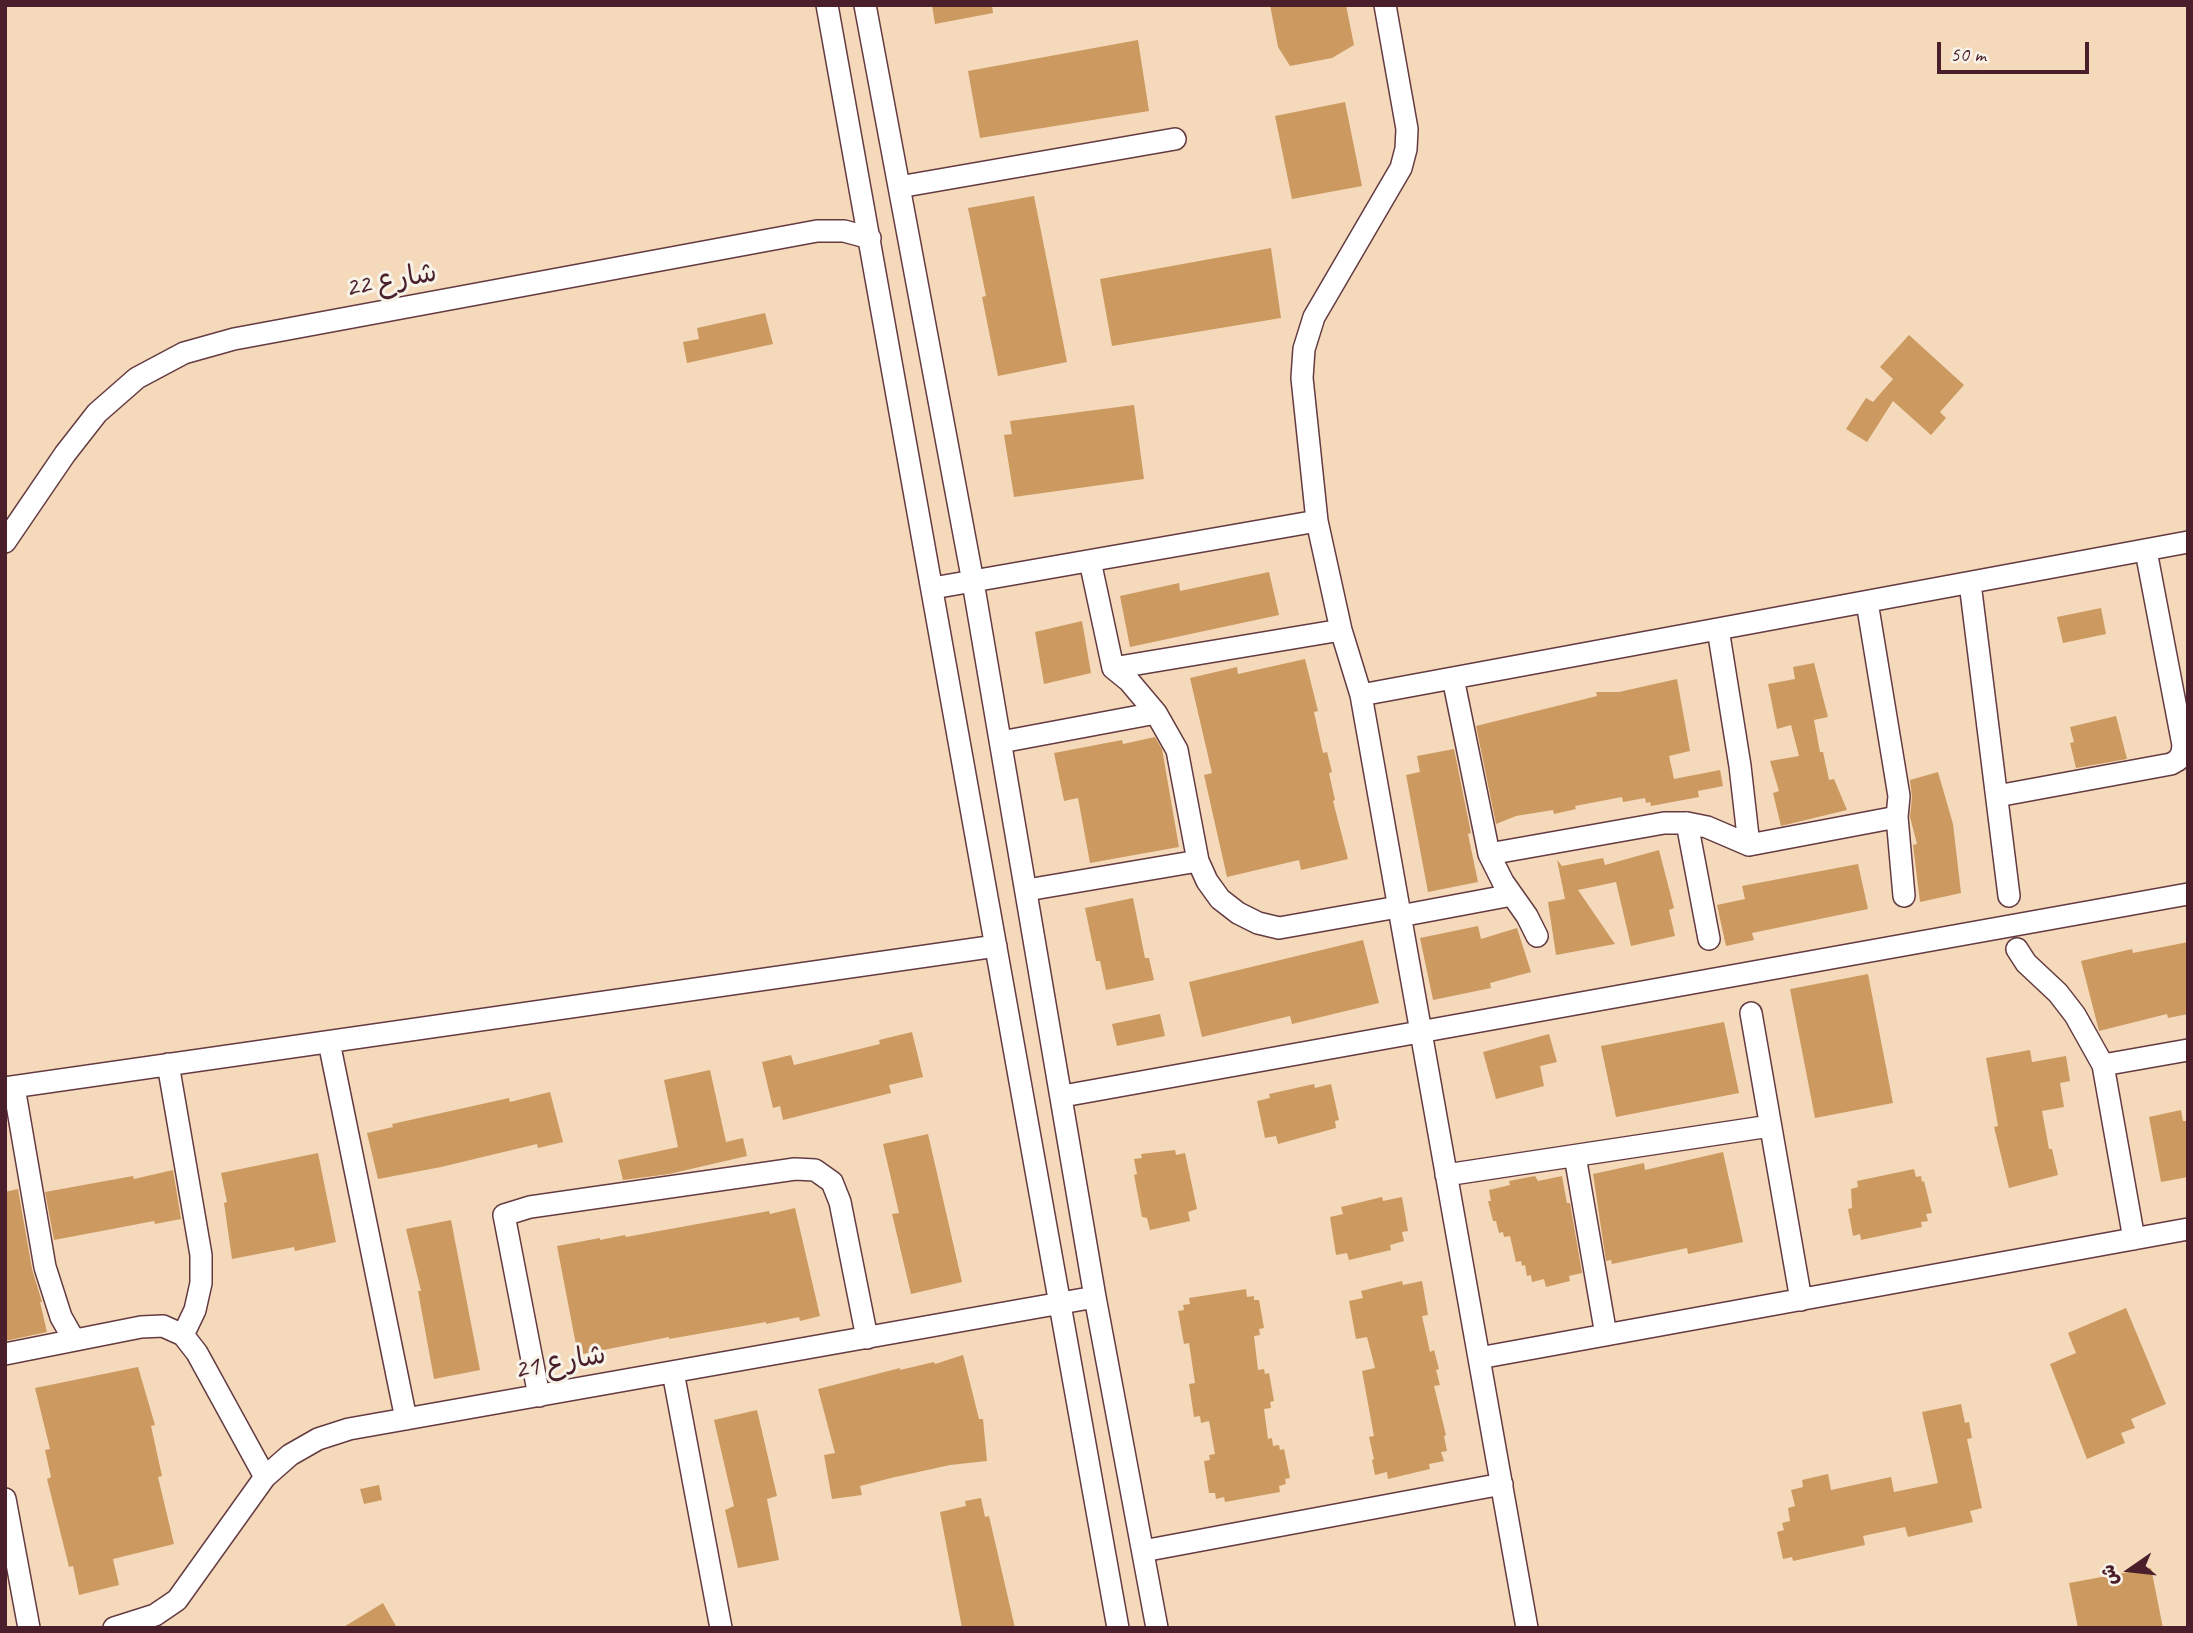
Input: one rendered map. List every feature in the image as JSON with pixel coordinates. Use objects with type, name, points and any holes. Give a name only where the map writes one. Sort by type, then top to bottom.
[{"type":"street","points":[[827,5],[1118,1628]]},
{"type":"street","points":[[865,5],[973,582],[1096,1297],[1157,1628]]},
{"type":"street","points":[[1385,5],[1407,130],[1406,149],[1401,168],[1314,317],[1304,349],[1302,378],[1317,521],[1341,630],[1361,695],[1527,1628]]},
{"type":"street","points":[[839,72],[876,65]]},
{"type":"street","points":[[899,187],[1175,139]]},
{"type":"street","name":"شارع 22","points":[[5,542],[97,412],[137,379],[184,353],[234,339],[817,231],[844,231],[870,238]]},
{"type":"street","points":[[933,588],[1317,521]]},
{"type":"street","points":[[1361,695],[2188,542]]},
{"type":"street","points":[[1997,796],[2171,764],[2178,760],[2185,746],[2178,671],[2146,551]]},
{"type":"street","points":[[1090,561],[1113,668],[1136,689],[1156,713],[1177,750],[1198,861],[1207,881],[1220,899],[1238,913],[1258,923],[1279,928],[1512,895]]},
{"type":"street","points":[[1970,583],[2009,895]]},
{"type":"street","points":[[1867,602],[1899,796],[1904,896]]},
{"type":"street","points":[[1718,629],[1740,766],[1749,845]]},
{"type":"street","points":[[1113,668],[1341,630]]},
{"type":"street","points":[[1453,678],[1489,854],[1537,936]]},
{"type":"street","points":[[1001,742],[1156,713]]},
{"type":"street","points":[[1489,854],[1664,823],[1687,823],[1707,827],[1749,845],[1898,817]]},
{"type":"street","points":[[1687,823],[1709,939]]},
{"type":"street","points":[[1027,891],[1198,861]]},
{"type":"street","points":[[1063,1096],[2188,894]]},
{"type":"street","points":[[74,1340],[61,1317],[45,1267],[10,1087],[996,946]]},
{"type":"street","points":[[2017,949],[2026,963],[2076,1016],[2103,1065],[2134,1239]]},
{"type":"street","points":[[1751,1013],[1801,1300]]},
{"type":"street","points":[[329,1042],[406,1419]]},
{"type":"street","points":[[2103,1065],[2188,1050]]},
{"type":"street","points":[[167,1065],[201,1255],[201,1283],[195,1310],[183,1335]]},
{"type":"street","points":[[1446,1175],[1770,1126]]},
{"type":"street","points":[[1575,1156],[1606,1335]]},
{"type":"street","points":[[539,1396],[504,1215],[530,1207],[794,1169],[815,1170],[832,1182],[840,1202],[867,1338]]},
{"type":"street","points":[[1479,1358],[2188,1229]]},
{"type":"street","name":"شارع 21","points":[[114,1628],[155,1615],[177,1600],[265,1477],[290,1455],[318,1439],[349,1429],[1096,1297]]},
{"type":"street","points":[[5,1354],[141,1327],[163,1326],[183,1335],[197,1353],[265,1477]]},
{"type":"street","points":[[673,1372],[721,1628]]},
{"type":"street","points":[[1143,1551],[1502,1485]]},
{"type":"street","points":[[5,1499],[29,1628]]},
{"type":"building","points":[[932,5],[992,5],[993,13],[935,24]]},
{"type":"building","points":[[1270,5],[1346,5],[1354,45],[1332,58],[1290,66],[1278,47]]},
{"type":"building","points":[[1138,40],[1149,111],[980,138],[968,71]]},
{"type":"building","points":[[1345,102],[1362,186],[1292,199],[1275,116]]},
{"type":"building","points":[[1034,196],[1067,362],[998,376],[982,297],[986,296],[968,208]]},
{"type":"building","points":[[1271,248],[1281,318],[1112,346],[1100,279]]},
{"type":"building","points":[[765,313],[773,344],[687,363],[683,342],[699,339],[697,328]]},
{"type":"building","points":[[1909,335],[1964,385],[1940,412],[1946,418],[1931,435],[1893,401],[1867,442],[1846,429],[1866,398],[1873,402],[1893,379],[1880,367]]},
{"type":"building","points":[[1134,405],[1144,479],[1014,497],[1004,435],[1012,434],[1010,421]]},
{"type":"building","points":[[1269,572],[1279,615],[1130,647],[1120,596],[1179,583],[1180,591]]},
{"type":"building","points":[[2101,608],[2106,634],[2063,643],[2057,617]]},
{"type":"building","points":[[1082,621],[1091,673],[1044,684],[1035,632]]},
{"type":"building","points":[[1305,659],[1318,711],[1314,712],[1323,753],[1327,752],[1332,772],[1329,773],[1335,800],[1333,801],[1348,859],[1301,870],[1299,860],[1227,877],[1204,775],[1212,773],[1190,678],[1237,667],[1238,674]]},
{"type":"building","points":[[1814,663],[1828,717],[1814,720],[1820,752],[1823,752],[1829,780],[1834,779],[1847,810],[1781,826],[1773,793],[1779,791],[1770,761],[1799,756],[1791,725],[1777,729],[1768,684],[1795,679],[1793,667]]},
{"type":"building","points":[[1677,679],[1690,751],[1669,756],[1674,779],[1720,770],[1723,786],[1698,791],[1699,797],[1651,806],[1650,802],[1646,803],[1645,798],[1623,802],[1622,797],[1575,806],[1576,809],[1554,814],[1553,810],[1516,816],[1496,824],[1476,726],[1597,696],[1596,692],[1619,692]]},
{"type":"building","points":[[2116,716],[2127,759],[2076,768],[2070,743],[2074,742],[2070,727]]},
{"type":"building","points":[[1155,737],[1162,749],[1179,847],[1090,863],[1078,798],[1064,801],[1054,753],[1122,740],[1123,744]]},
{"type":"building","points":[[1454,749],[1478,882],[1428,892],[1406,775],[1420,772],[1417,756]]},
{"type":"building","points":[[1938,772],[1953,824],[1961,893],[1920,902],[1913,845],[1917,844],[1910,817],[1910,780]]},
{"type":"building","points":[[1659,850],[1674,908],[1669,910],[1675,936],[1631,946],[1616,882],[1578,890],[1615,944],[1556,955],[1548,902],[1565,899],[1557,860],[1562,866],[1603,858],[1605,865]]},
{"type":"building","points":[[1858,864],[1868,909],[1752,933],[1754,940],[1726,946],[1717,905],[1745,899],[1742,886]]},
{"type":"building","points":[[1133,898],[1145,958],[1149,958],[1154,980],[1106,990],[1100,961],[1096,961],[1085,908]]},
{"type":"building","points":[[1478,926],[1481,939],[1517,928],[1531,972],[1490,983],[1491,988],[1433,1000],[1420,938]]},
{"type":"building","points":[[1363,940],[1379,1003],[1292,1024],[1290,1016],[1202,1037],[1189,982]]},
{"type":"building","points":[[2188,942],[2188,1014],[2168,1018],[2167,1014],[2099,1031],[2081,961],[2132,949],[2133,953]]},
{"type":"building","points":[[1868,974],[1893,1103],[1815,1118],[1790,989]]},
{"type":"building","points":[[1160,1014],[1165,1036],[1117,1046],[1112,1024]]},
{"type":"building","points":[[1724,1022],[1739,1093],[1616,1117],[1601,1046]]},
{"type":"building","points":[[912,1032],[923,1077],[889,1085],[891,1093],[783,1120],[780,1106],[773,1108],[762,1062],[791,1055],[794,1065],[880,1044],[879,1040]]},
{"type":"building","points":[[1549,1034],[1557,1062],[1540,1066],[1544,1086],[1496,1099],[1483,1052]]},
{"type":"building","points":[[2030,1050],[2032,1062],[2066,1056],[2070,1081],[2060,1083],[2064,1107],[2042,1111],[2049,1149],[2052,1149],[2058,1175],[2009,1188],[1994,1127],[1998,1126],[1986,1058]]},
{"type":"building","points":[[710,1070],[726,1142],[743,1138],[747,1156],[669,1174],[623,1180],[618,1160],[678,1147],[664,1080]]},
{"type":"building","points":[[1314,1084],[1315,1088],[1331,1084],[1339,1120],[1335,1121],[1336,1128],[1278,1144],[1276,1136],[1265,1138],[1257,1101],[1270,1098],[1269,1094]]},
{"type":"building","points":[[550,1092],[563,1142],[538,1148],[537,1144],[378,1179],[367,1133],[393,1127],[392,1124],[509,1098],[510,1102]]},
{"type":"building","points":[[2181,1110],[2183,1121],[2188,1121],[2188,1177],[2161,1182],[2149,1117]]},
{"type":"building","points":[[928,1134],[962,1282],[911,1294],[892,1214],[899,1213],[883,1144]]},
{"type":"building","points":[[1175,1150],[1176,1155],[1185,1153],[1197,1209],[1188,1212],[1190,1221],[1150,1230],[1147,1218],[1142,1217],[1134,1175],[1137,1174],[1134,1159],[1142,1158],[1141,1154]]},
{"type":"building","points":[[1723,1152],[1743,1242],[1688,1254],[1687,1248],[1612,1264],[1611,1260],[1606,1261],[1593,1174],[1644,1163],[1645,1170]]},
{"type":"building","points":[[318,1153],[336,1242],[295,1251],[294,1247],[232,1259],[224,1203],[227,1202],[221,1173]]},
{"type":"building","points":[[1914,1169],[1916,1177],[1921,1176],[1922,1182],[1924,1181],[1932,1213],[1926,1214],[1928,1221],[1921,1222],[1922,1227],[1861,1240],[1860,1234],[1853,1236],[1848,1209],[1852,1208],[1851,1189],[1858,1187],[1857,1181]]},
{"type":"building","points":[[173,1170],[181,1219],[155,1224],[154,1221],[54,1240],[45,1192],[133,1176],[134,1179]]},
{"type":"building","points":[[1535,1176],[1538,1181],[1562,1176],[1567,1203],[1570,1203],[1582,1273],[1569,1276],[1570,1281],[1546,1287],[1544,1279],[1532,1282],[1531,1275],[1527,1276],[1525,1265],[1522,1266],[1521,1261],[1516,1262],[1510,1236],[1504,1237],[1503,1232],[1499,1233],[1488,1201],[1491,1201],[1489,1190],[1510,1185],[1509,1181]]},
{"type":"building","points":[[18,1189],[32,1269],[47,1332],[5,1341],[5,1192]]},
{"type":"building","points":[[1382,1197],[1383,1201],[1402,1197],[1408,1231],[1402,1232],[1404,1241],[1390,1245],[1391,1250],[1349,1260],[1347,1253],[1336,1255],[1330,1217],[1343,1214],[1341,1207]]},
{"type":"building","points":[[795,1208],[820,1316],[800,1321],[799,1317],[669,1337],[578,1355],[557,1246]]},
{"type":"building","points":[[451,1220],[480,1370],[434,1379],[418,1291],[421,1291],[406,1229]]},
{"type":"building","points":[[1402,1281],[1403,1285],[1422,1281],[1428,1315],[1422,1316],[1430,1352],[1434,1350],[1439,1369],[1436,1370],[1440,1385],[1434,1386],[1446,1435],[1447,1451],[1441,1452],[1444,1461],[1429,1464],[1430,1469],[1388,1479],[1387,1472],[1375,1475],[1369,1437],[1374,1436],[1362,1371],[1375,1368],[1367,1337],[1356,1339],[1349,1301],[1363,1298],[1361,1291]]},
{"type":"building","points":[[1246,1289],[1247,1297],[1254,1296],[1254,1300],[1259,1300],[1264,1328],[1259,1329],[1260,1335],[1254,1336],[1258,1370],[1264,1369],[1265,1374],[1269,1373],[1274,1401],[1270,1402],[1271,1408],[1264,1409],[1268,1439],[1272,1438],[1273,1446],[1279,1445],[1280,1450],[1284,1449],[1290,1478],[1285,1479],[1286,1484],[1279,1486],[1280,1492],[1225,1502],[1224,1497],[1216,1499],[1215,1493],[1209,1493],[1204,1461],[1210,1460],[1209,1455],[1215,1454],[1209,1421],[1201,1423],[1200,1416],[1194,1417],[1189,1384],[1195,1383],[1189,1343],[1184,1344],[1178,1311],[1184,1310],[1183,1305],[1190,1304],[1189,1298]]},
{"type":"building","points":[[2126,1308],[2166,1404],[2131,1419],[2135,1428],[2121,1433],[2125,1443],[2087,1459],[2050,1364],[2076,1353],[2068,1333]]},
{"type":"building","points":[[963,1355],[979,1419],[983,1419],[987,1461],[950,1465],[891,1478],[860,1486],[862,1495],[832,1499],[824,1455],[835,1453],[818,1389],[900,1368],[934,1362],[935,1364]]},
{"type":"building","points":[[138,1367],[155,1425],[151,1426],[162,1476],[158,1477],[174,1544],[113,1559],[119,1585],[79,1595],[73,1566],[69,1567],[47,1479],[51,1477],[45,1450],[50,1449],[35,1388]]},
{"type":"building","points":[[1961,1404],[1965,1423],[1969,1422],[1972,1438],[1967,1439],[1982,1508],[1970,1511],[1973,1522],[1908,1537],[1905,1527],[1863,1536],[1865,1545],[1793,1561],[1792,1557],[1783,1559],[1777,1532],[1784,1530],[1782,1523],[1790,1521],[1788,1508],[1795,1506],[1791,1490],[1803,1487],[1802,1480],[1828,1474],[1831,1490],[1891,1477],[1894,1492],[1938,1483],[1922,1412]]},
{"type":"building","points":[[757,1410],[777,1496],[767,1499],[779,1560],[738,1568],[725,1510],[734,1506],[714,1420]]},
{"type":"building","points":[[379,1485],[382,1500],[364,1504],[360,1489]]},
{"type":"building","points":[[981,1498],[985,1517],[989,1516],[1015,1628],[962,1628],[940,1512],[966,1506],[965,1501]]},
{"type":"building","points":[[2151,1568],[2163,1628],[2078,1628],[2069,1583]]},
{"type":"building","points":[[383,1603],[397,1628],[342,1628]]}]
